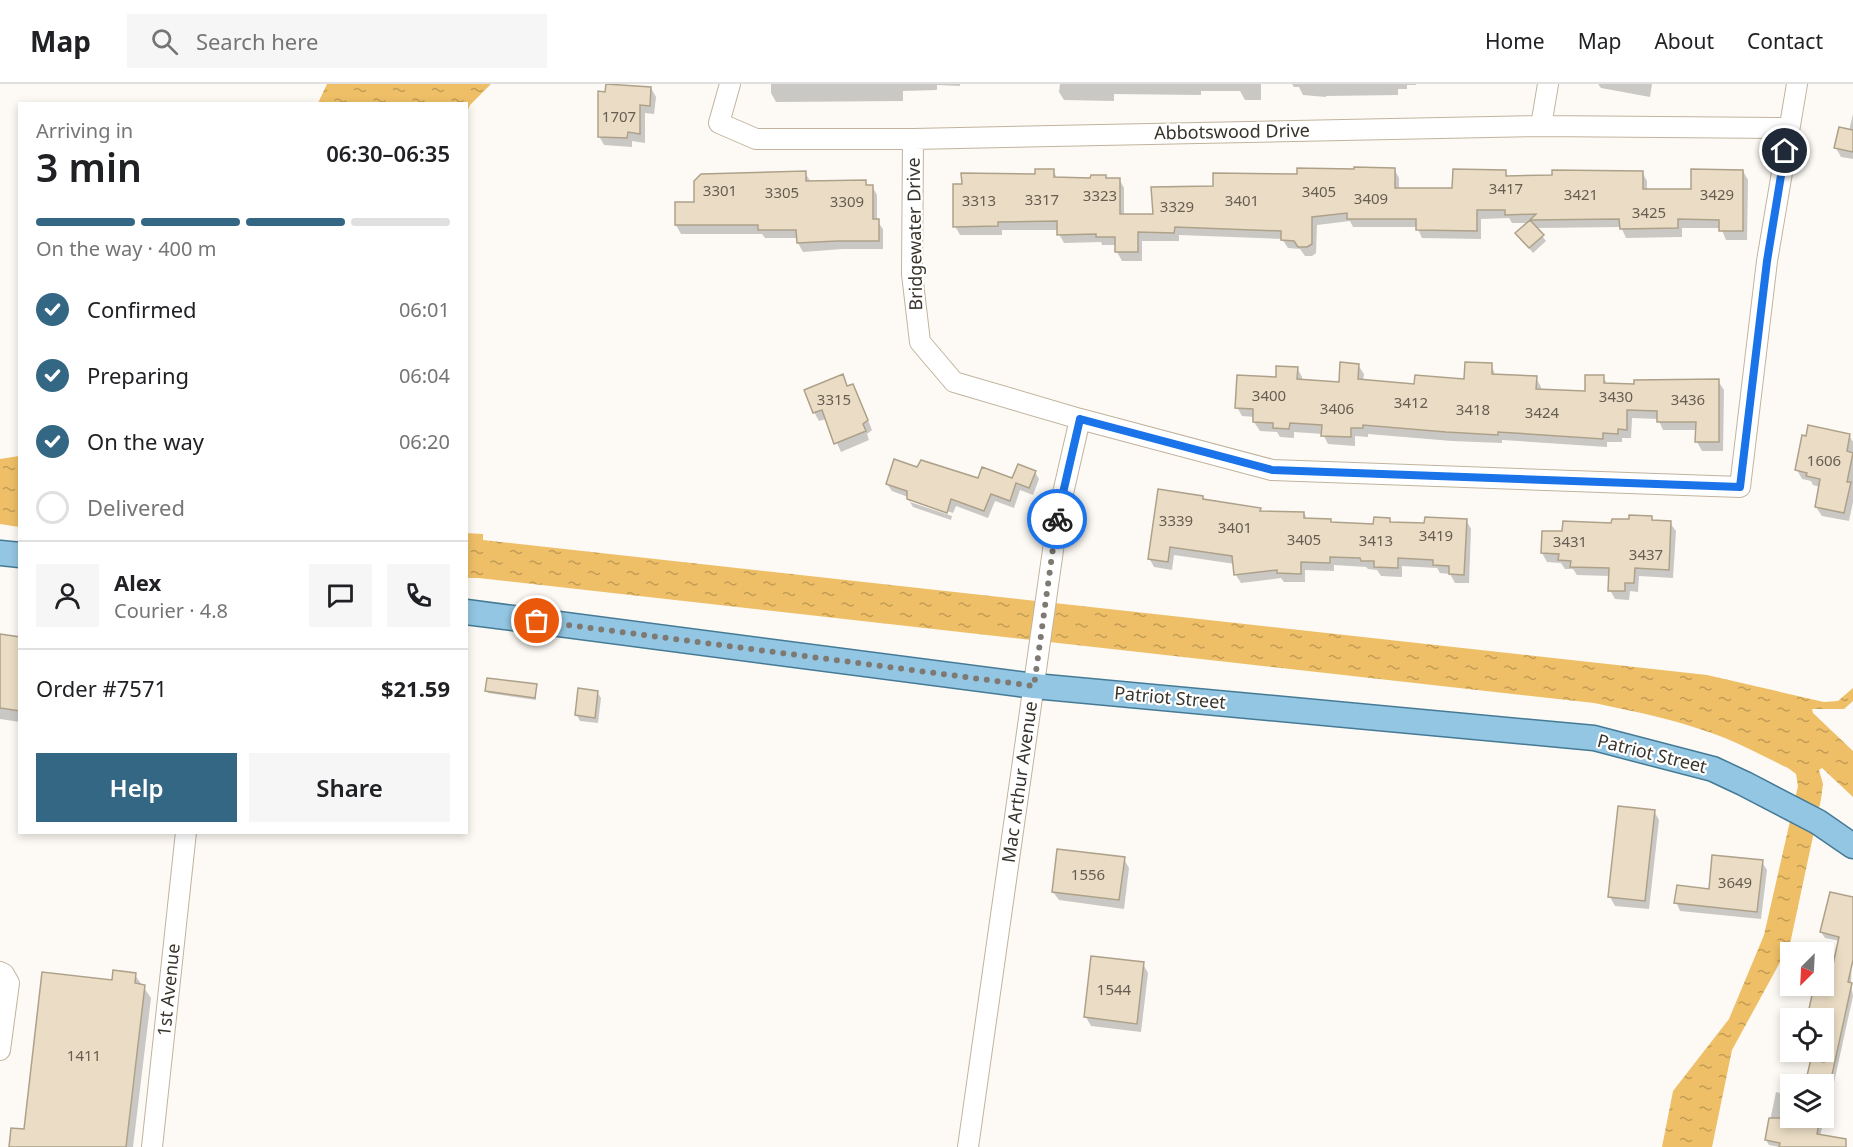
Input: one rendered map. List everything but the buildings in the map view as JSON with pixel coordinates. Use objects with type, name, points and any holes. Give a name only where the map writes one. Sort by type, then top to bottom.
[{"type":"main road","points":[[0,553],[18,555]]},
{"type":"main road","name":"Patriot Street","points":[[468,612],[1034,686],[1594,738],[1713,769],[1790,806],[1853,846]]},
{"type":"street","name":"Abbotswood Drive","points":[[730,84],[719,123],[756,139],[913,139],[1540,126],[1788,128]]},
{"type":"street","points":[[1540,126],[1548,84]]},
{"type":"street","points":[[1788,128],[1797,84]]},
{"type":"street","name":"Bridgewater Drive","points":[[913,139],[912,274],[920,342],[954,382],[1080,419],[1272,470],[1740,487],[1767,261],[1788,128]]},
{"type":"street","name":"Mac Arthur Avenue","points":[[968,1147],[1047,586],[1058,515],[1080,419]]},
{"type":"street","name":"1st Avenue","points":[[152,1147],[186,834]]},
{"type":"street","points":[[0,972],[4,974],[9,983],[0,1050]]},
{"type":"water","points":[[327,84],[491,84],[468,110],[468,102],[318,102]]},
{"type":"water","points":[[18,456],[18,527],[0,524],[0,459]]},
{"type":"water","points":[[468,533],[483,534],[483,540],[1707,675],[1824,702],[1838,701],[1853,688],[1853,701],[1844,709],[1812,709],[1813,713],[1853,751],[1853,797],[1822,768],[1819,770],[1823,784],[1821,799],[1790,942],[1780,942],[1780,962],[1732,1050],[1712,1147],[1662,1147],[1673,1091],[1729,1019],[1764,935],[1798,786],[1796,774],[1733,741],[1709,732],[1594,703],[468,578]]},
{"type":"way so far","points":[[537,621],[1034,686],[1057,519]]},
{"type":"route","points":[[1057,519],[1080,419],[1272,470],[1740,487],[1767,261],[1785,151]]}]
